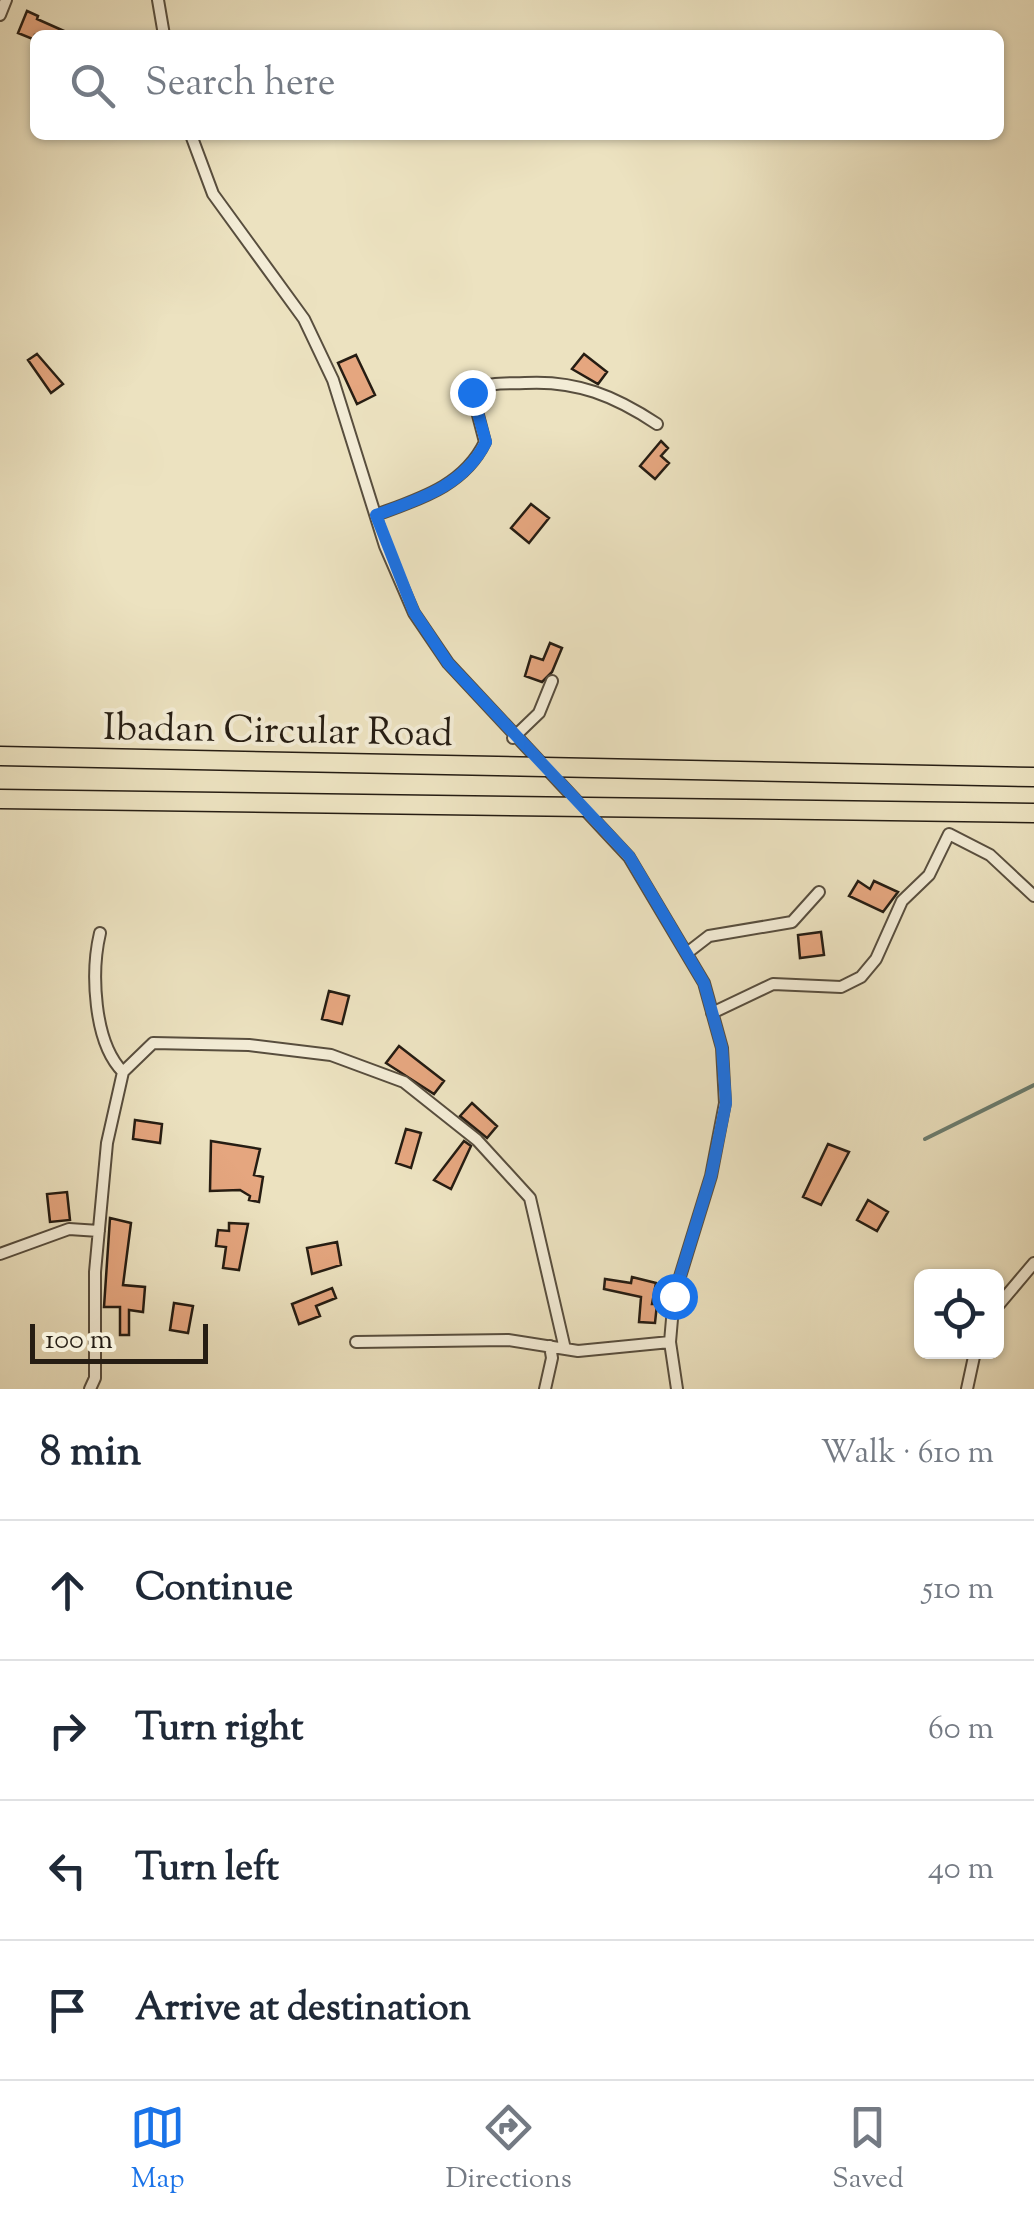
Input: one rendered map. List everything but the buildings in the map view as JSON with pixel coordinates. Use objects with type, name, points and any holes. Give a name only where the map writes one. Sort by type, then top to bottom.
[{"type":"highway","name":"Ibadan Circular Road","points":[[0,756],[1034,777]]},
{"type":"highway","name":"Ibadan Circular Road","points":[[0,799],[1034,812]]},
{"type":"street","points":[[0,15],[6,0]]},
{"type":"street","points":[[158,0],[163,30]]},
{"type":"street","points":[[194,140],[213,194],[304,318],[333,380],[376,515],[414,612],[448,663],[514,738],[629,856],[704,983],[722,1048],[726,1103],[711,1176],[674,1296],[670,1342],[677,1389]]},
{"type":"street","points":[[376,515],[427,499],[476,461],[486,442],[472,392],[488,383],[562,381],[583,386],[657,424]]},
{"type":"street","points":[[514,738],[539,713],[552,681]]},
{"type":"street","points":[[712,1013],[773,984],[841,987],[861,978],[876,959],[902,901],[929,875],[949,834],[990,855],[1034,896]]},
{"type":"street","points":[[687,953],[709,936],[792,922],[820,892]]},
{"type":"street","points":[[100,932],[93,961],[103,1031],[124,1072]]},
{"type":"street","points":[[90,1389],[96,1378],[99,1231],[108,1144],[124,1072],[154,1042],[249,1045],[331,1055],[404,1082],[477,1140],[530,1198],[564,1348]]},
{"type":"street","points":[[0,1254],[69,1229],[99,1231]]},
{"type":"street","points":[[1004,1299],[1034,1263]]},
{"type":"street","points":[[356,1342],[508,1340],[564,1348],[670,1342]]},
{"type":"street","points":[[545,1389],[552,1358],[550,1346]]},
{"type":"street","points":[[967,1389],[973,1359]]},
{"type":"waterway","points":[[925,1139],[1034,1085]]},
{"type":"route","points":[[472,392],[486,442],[476,461],[427,499],[376,515],[414,612],[448,663],[514,738],[629,856],[704,983],[722,1048],[726,1103],[711,1176],[674,1296]]}]
